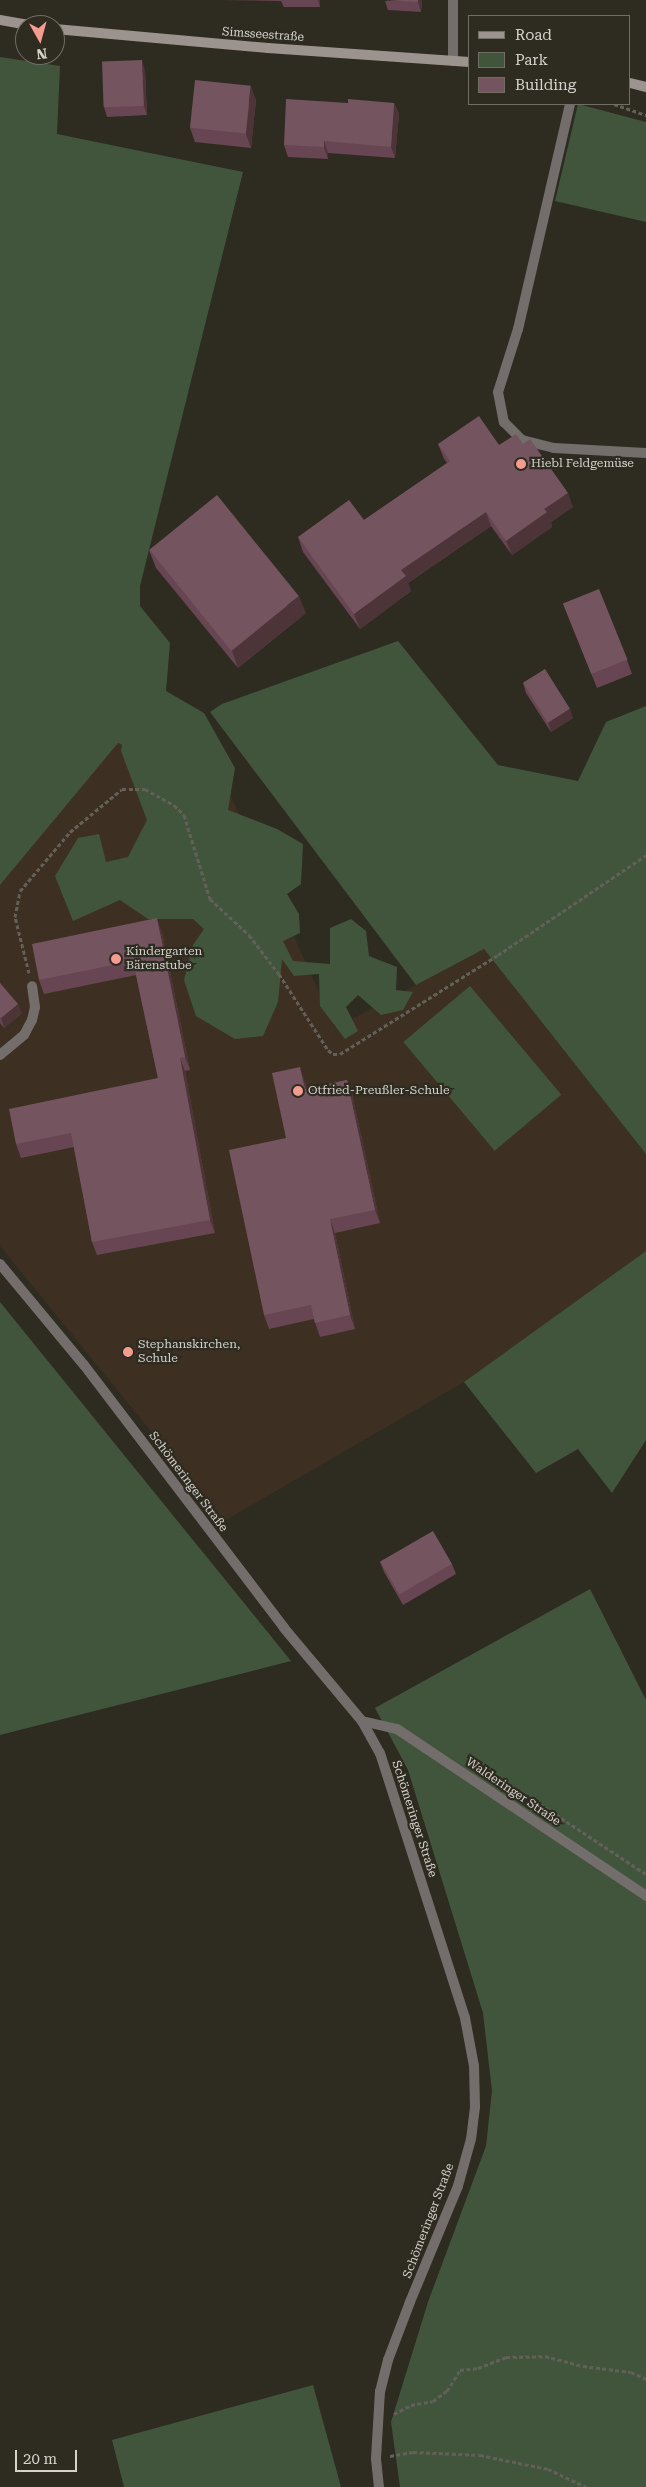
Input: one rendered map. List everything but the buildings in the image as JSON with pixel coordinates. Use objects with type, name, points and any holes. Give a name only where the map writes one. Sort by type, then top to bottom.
[{"type":"main road","points":[[0,20],[15,23]]},
{"type":"main road","name":"Simsseestraße","points":[[65,30],[268,48],[468,62]]},
{"type":"main road","points":[[631,83],[646,87]]},
{"type":"street","points":[[453,0],[453,60]]},
{"type":"street","points":[[570,105],[518,329],[498,392],[504,422],[522,440],[554,448],[646,453]]},
{"type":"street","points":[[0,1055],[24,1035],[32,1020],[34,1007],[32,986]]},
{"type":"street","name":"Schömeringer Straße","points":[[0,1264],[84,1365],[284,1628],[362,1721],[380,1753],[465,2018],[474,2066],[475,2107],[471,2139],[458,2186],[388,2360],[376,2417],[376,2459],[379,2487]]},
{"type":"street","name":"Walderinger Straße","points":[[362,1721],[397,1729],[646,1896]]},
{"type":"path","points":[[617,105],[646,115]]},
{"type":"path","points":[[32,986],[15,917],[20,891],[70,832],[122,789],[146,789],[174,805],[184,815],[210,899],[249,935],[279,974],[328,1050],[333,1054],[340,1054],[498,954],[646,855]]},
{"type":"path","points":[[376,2417],[390,2417],[411,2406],[433,2401],[446,2391],[460,2370],[478,2368],[506,2357],[545,2356],[583,2366],[631,2372],[646,2379]]},
{"type":"path","points":[[376,2459],[413,2452],[480,2455],[548,2469],[586,2487]]},
{"type":"shaded area","name":"Otfried-Preußler-Schule","points":[[117,743],[230,794],[335,1028],[484,949],[646,1154],[646,1251],[464,1382],[224,1521],[0,1246],[0,885]]},
{"type":"green space","points":[[0,57],[15,59],[15,65],[60,66],[57,134],[243,172],[140,586],[140,606],[170,643],[166,691],[204,713],[235,768],[228,810],[277,829],[303,844],[301,884],[287,894],[299,914],[300,933],[283,941],[293,961],[330,964],[330,928],[351,919],[366,931],[369,956],[397,967],[396,990],[413,992],[403,1010],[381,1015],[358,995],[346,1007],[358,1031],[345,1039],[320,1006],[319,974],[294,976],[282,959],[278,1002],[263,1036],[235,1039],[196,1016],[184,980],[193,945],[204,929],[193,919],[148,919],[120,900],[73,921],[55,876],[78,838],[99,834],[106,862],[128,857],[147,820],[121,751],[122,745],[118,743],[0,885]]},
{"type":"green space","points":[[578,105],[646,122],[646,222],[555,201]]},
{"type":"green space","points":[[398,641],[498,765],[578,781],[606,722],[646,706],[646,1154],[484,949],[416,985],[210,712],[222,704]]},
{"type":"green space","points":[[470,986],[561,1095],[495,1151],[403,1042]]},
{"type":"green space","points":[[646,1251],[646,1440],[612,1493],[578,1449],[536,1473],[464,1382]]},
{"type":"green space","points":[[0,1302],[291,1661],[0,1735]]},
{"type":"green space","points":[[590,1589],[646,1700],[646,2487],[400,2487],[391,2422],[428,2302],[486,2146],[492,2091],[483,2013],[408,1770],[375,1708]]},
{"type":"green space","points":[[313,2385],[341,2487],[124,2487],[112,2440]]},
{"type":"place","name":"Hiebl Feldgemüse","points":[[521,464]]},
{"type":"place","name":"Kindergarten Bärenstube","points":[[116,959]]},
{"type":"place","name":"Otfried-Preußler-Schule","points":[[298,1091]]},
{"type":"place","name":"Stephanskirchen, Schule","points":[[128,1352]]}]
